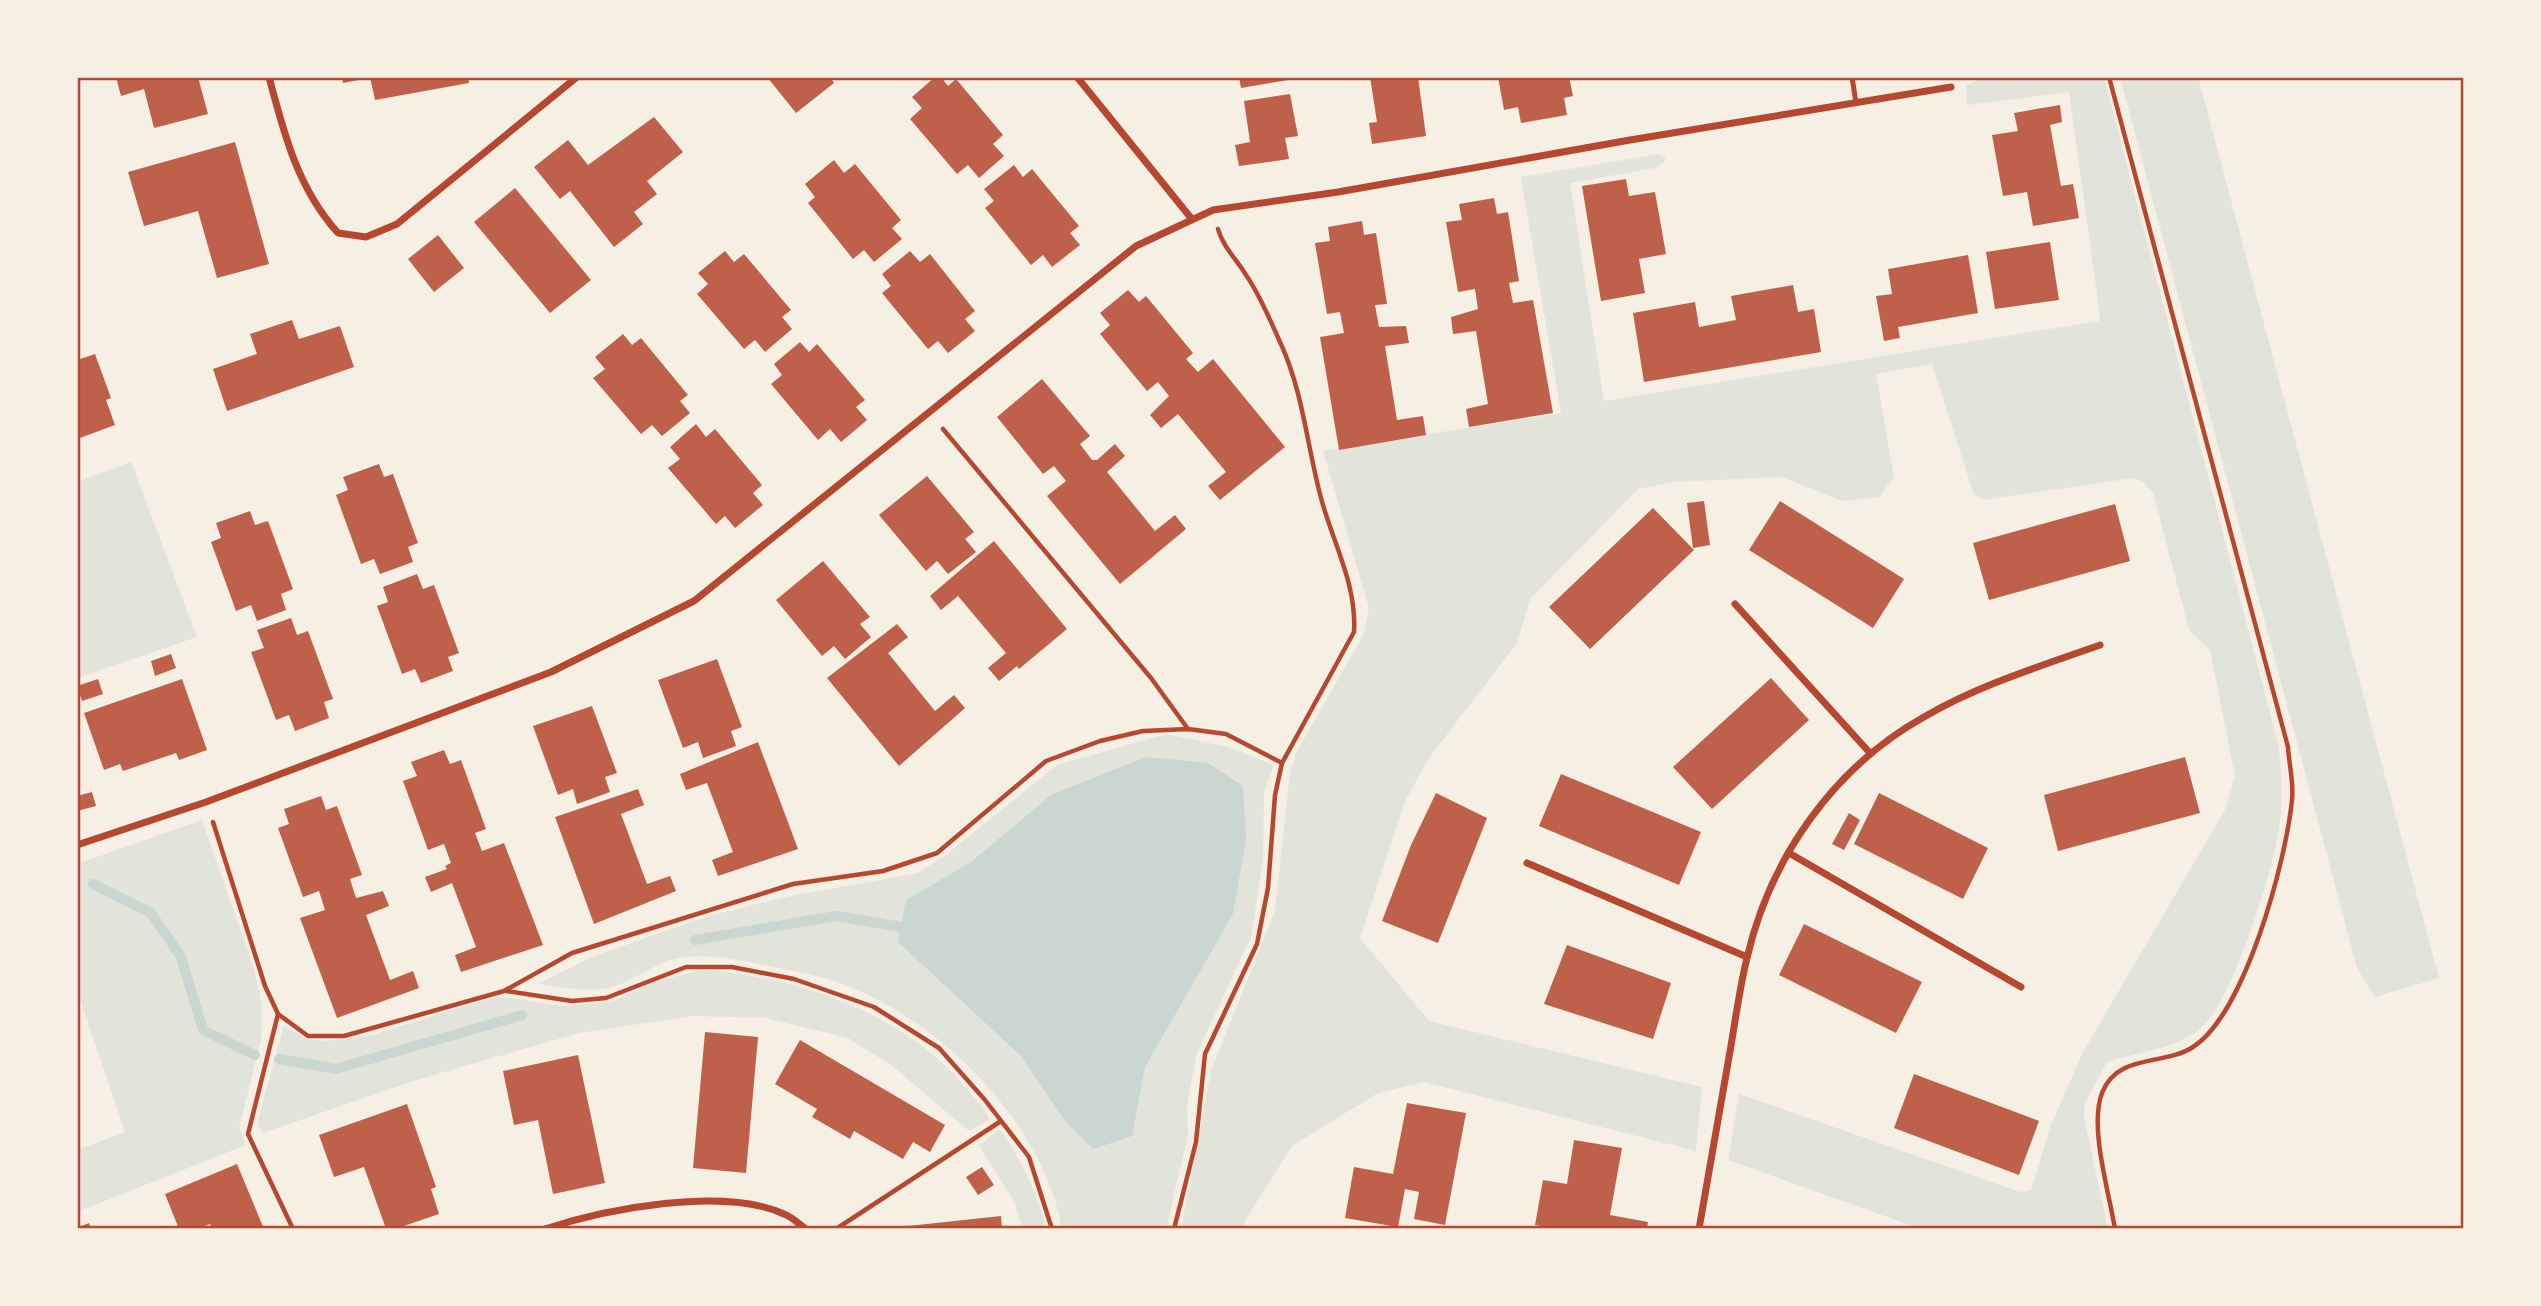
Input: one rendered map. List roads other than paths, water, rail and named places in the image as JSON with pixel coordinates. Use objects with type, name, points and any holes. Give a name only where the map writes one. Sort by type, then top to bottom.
[{"type":"street","points":[[269,77],[290,155],[318,211],[338,233],[366,237],[397,224],[576,77]]},
{"type":"street","points":[[1077,77],[1192,218]]},
{"type":"street","points":[[77,845],[206,802],[551,672],[694,601],[1136,246],[1192,218],[1213,211],[1338,192],[1630,139],[1951,87]]},
{"type":"street","points":[[1735,604],[1870,753]]},
{"type":"street","points":[[1699,1229],[1747,957],[1765,900],[1789,853],[1825,796],[1870,753],[1923,717],[1987,686],[2100,645]]},
{"type":"street","points":[[1789,853],[2021,987]]},
{"type":"street","points":[[1527,863],[1747,957]]},
{"type":"street","points":[[545,1229],[583,1216],[671,1203],[743,1203],[784,1214],[806,1229]]},
{"type":"lane","points":[[1852,77],[1856,103]]},
{"type":"waterway","points":[[93,884],[151,913],[181,957],[203,1030],[255,1055]]},
{"type":"waterway","points":[[695,940],[837,916],[901,927]]},
{"type":"waterway","points":[[279,1059],[336,1069],[522,1015]]}]
